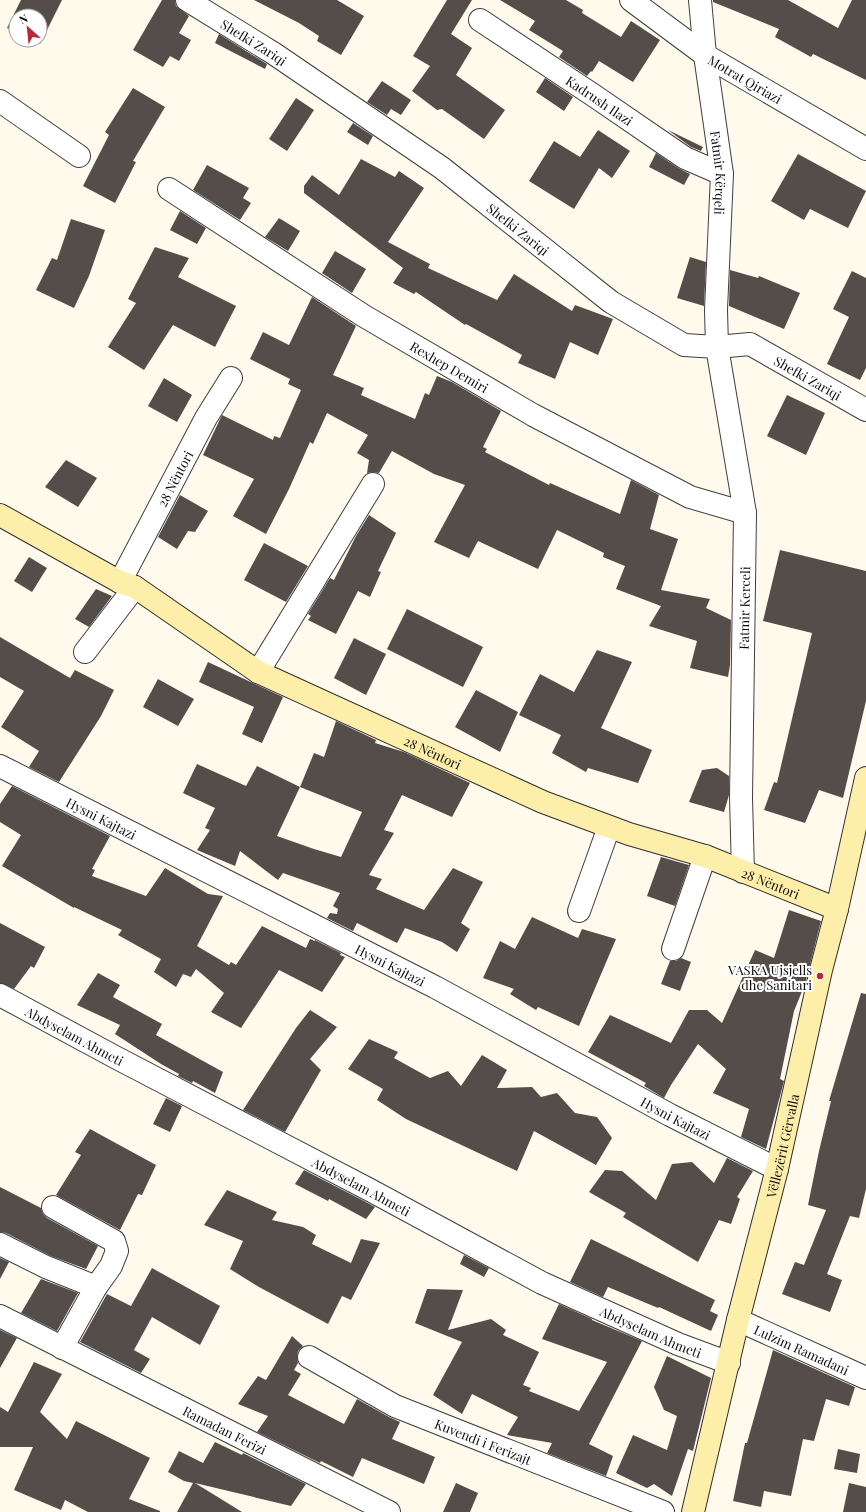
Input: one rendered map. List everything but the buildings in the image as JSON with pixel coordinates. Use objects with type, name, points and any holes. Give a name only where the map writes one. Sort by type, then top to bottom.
[{"type":"street","name":"Shefki Zariqi","points":[[187,0],[273,53],[442,168],[611,302],[684,345],[717,347],[750,344],[866,410]]},
{"type":"street","name":"Motrat Qiriazi","points":[[631,0],[705,55],[866,149]]},
{"type":"street","name":"Fatmir Kërqeli","points":[[700,0],[705,55],[722,174],[716,310],[717,347]]},
{"type":"street","name":"Kadrush Ilazi","points":[[480,20],[685,158],[722,174]]},
{"type":"street","points":[[0,101],[79,156]]},
{"type":"street","name":"Rexhep Demiri","points":[[169,190],[364,316],[533,415],[690,496],[745,513]]},
{"type":"street","name":"Fatmir Kerceli","points":[[717,347],[745,513],[741,798],[743,872]]},
{"type":"street","name":"28 Nëntori","points":[[85,652],[128,584],[206,418],[231,378]]},
{"type":"street","points":[[258,672],[373,484]]},
{"type":"street","name":"28 Nëntori","points":[[0,515],[128,584],[258,672],[543,802],[629,834],[705,856],[837,909]]},
{"type":"street","name":"Hysni Kajtazi","points":[[0,766],[435,986],[670,1115],[778,1169]]},
{"type":"street","name":"Vëllezërit Gërvalla","points":[[693,1512],[738,1320],[778,1169],[821,970],[837,909],[866,778]]},
{"type":"street","points":[[579,911],[609,827]]},
{"type":"street","points":[[673,949],[705,856]]},
{"type":"street","name":"Abdyselam Ahmeti","points":[[0,995],[115,1057],[370,1190],[542,1283],[678,1344],[729,1363]]},
{"type":"street","points":[[53,1207],[114,1242],[117,1251],[111,1266],[96,1287],[62,1348]]},
{"type":"street","points":[[0,1244],[46,1267],[96,1287]]},
{"type":"street","name":"Ramadan Ferizi","points":[[0,1316],[389,1512]]},
{"type":"street","name":"Lulzim Ramadani","points":[[738,1320],[866,1378]]},
{"type":"street","name":"Kuvendi i Ferizajt","points":[[309,1357],[395,1406],[663,1512]]},
{"type":"place","name":"VASKA Ujsjells dhe Sanitari","points":[[820,976]]}]
